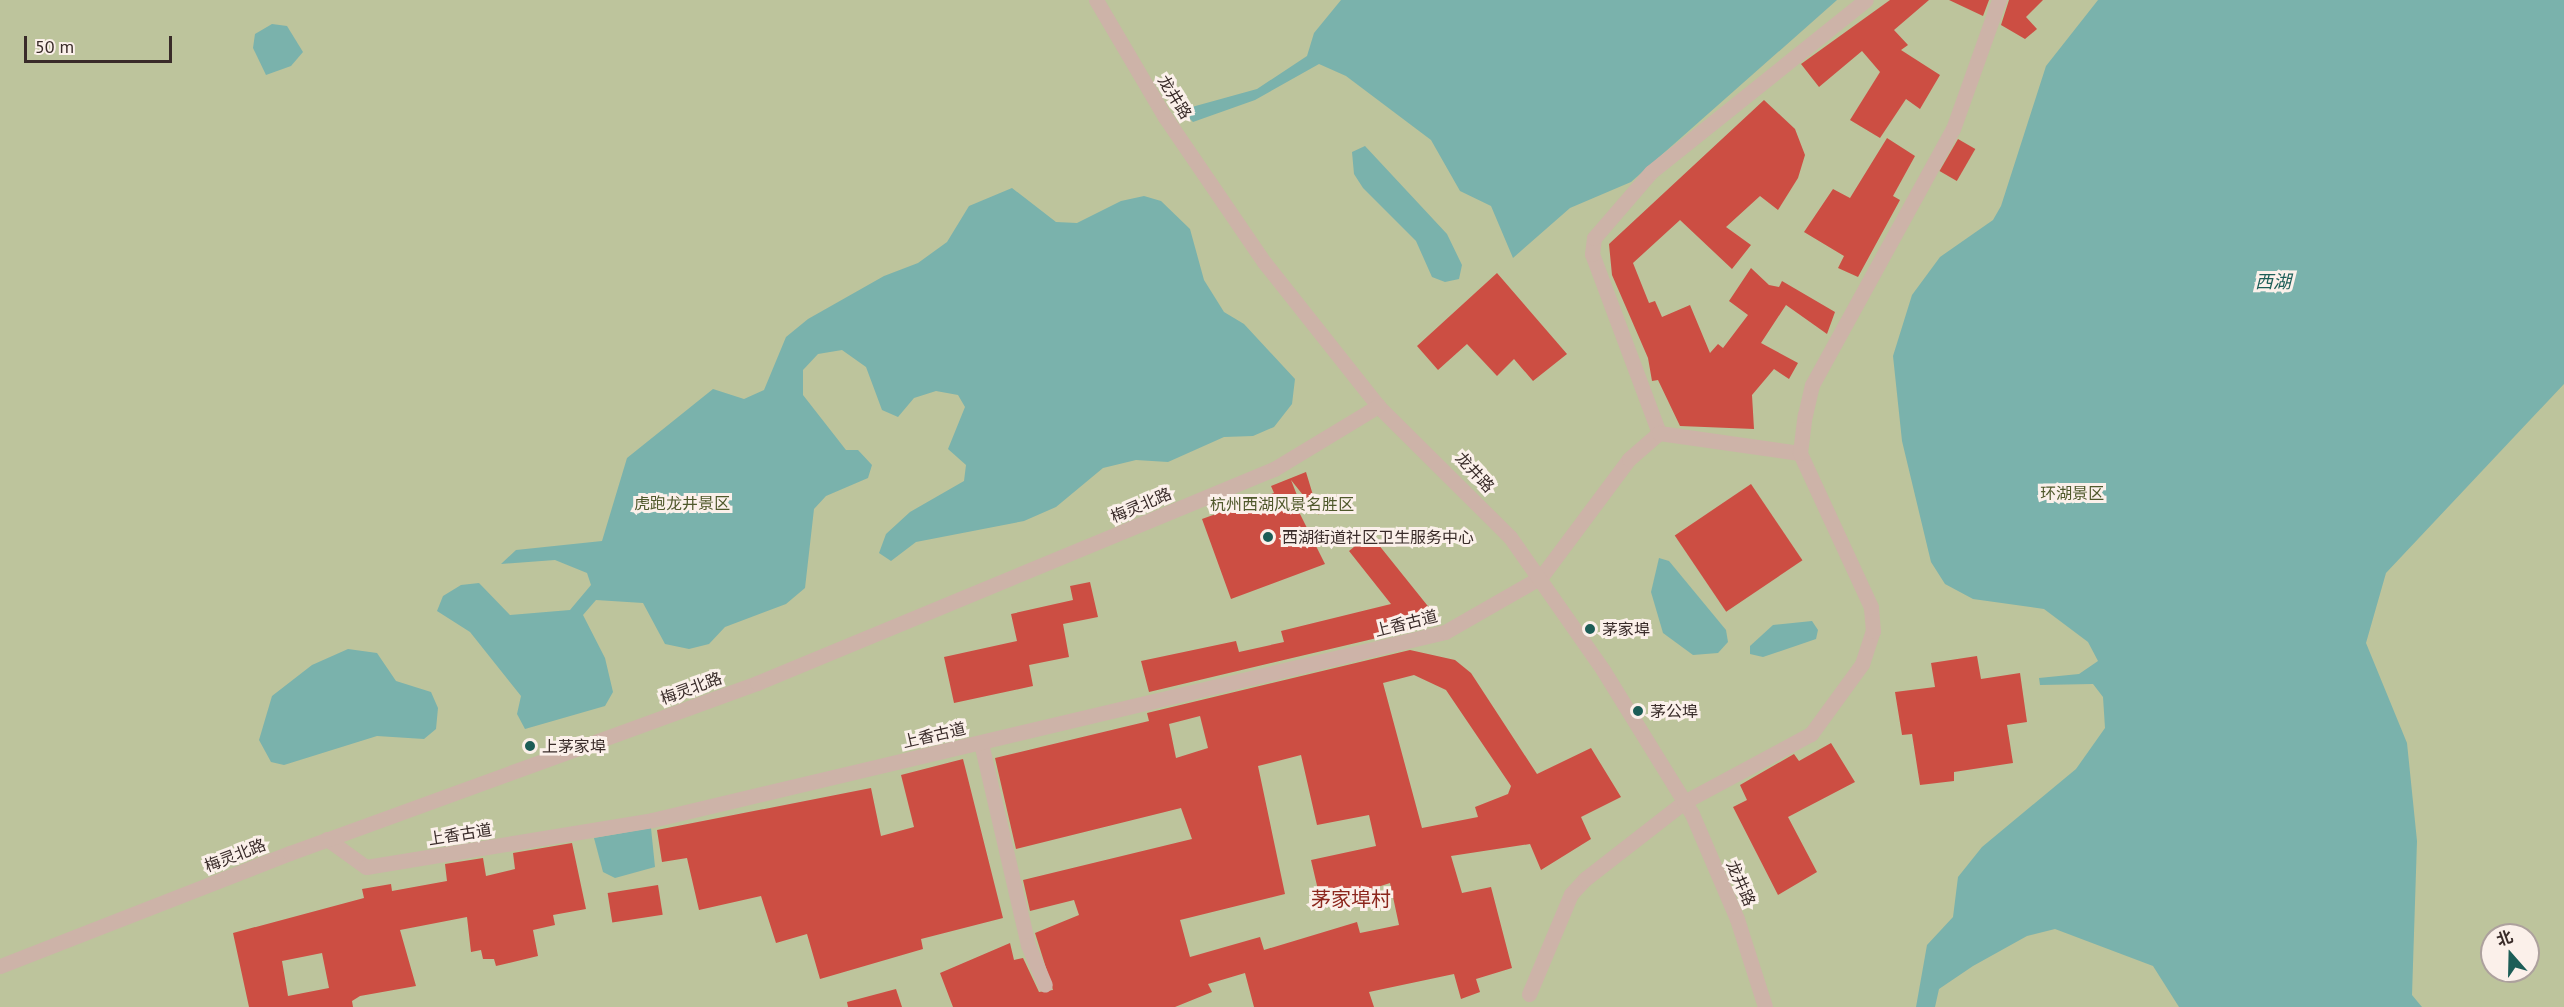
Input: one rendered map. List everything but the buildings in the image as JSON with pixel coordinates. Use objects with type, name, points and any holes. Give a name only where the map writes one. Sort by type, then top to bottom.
[{"type":"street","name":"龙井路","points":[[1096,0],[1165,117],[1264,262],[1378,406],[1444,466],[1541,578],[1684,802],[1737,919],[1765,1007]]},
{"type":"street","points":[[1659,433],[1592,254],[1594,238],[1651,172],[1866,0]]},
{"type":"street","points":[[1528,994],[1571,894],[1684,802],[1811,734],[1862,664],[1869,642],[1871,607],[1865,588],[1820,506],[1800,453],[1812,385],[1953,129],[1999,0]]},
{"type":"street","name":"梅灵北路","points":[[0,966],[327,839],[757,683],[1274,469],[1378,406]]},
{"type":"street","points":[[1541,578],[1629,459],[1659,433],[1800,453]]},
{"type":"street","name":"上香古道","points":[[327,839],[366,867],[652,820],[1445,632],[1541,578]]},
{"type":"street","points":[[981,743],[1028,945],[1045,985]]},
{"type":"green space","name":"杭州西湖风景名胜区","points":[[0,0],[2564,0],[2564,1007],[0,1007]]},
{"type":"water","points":[[1341,0],[1837,0],[1631,182],[1570,208],[1513,258],[1491,206],[1460,191],[1431,140],[1346,76],[1319,64],[1255,100],[1193,122],[1181,110],[1257,89],[1307,56],[1314,33]]},
{"type":"water","name":"西湖","points":[[2098,0],[2564,0],[2564,384],[2386,573],[2366,643],[2407,743],[2417,841],[2412,995],[2422,1007],[2179,1007],[2153,966],[2055,929],[2027,936],[1973,966],[1939,989],[1935,1007],[1916,1007],[1927,945],[1953,917],[1958,877],[1982,847],[2076,769],[2105,728],[2103,697],[2093,684],[2040,685],[2039,678],[2079,674],[2098,661],[2088,642],[2044,609],[1973,599],[1945,584],[1931,562],[1902,441],[1893,356],[1912,295],[1940,257],[1993,220],[2001,206],[2046,66]]},
{"type":"water","points":[[272,24],[287,26],[303,52],[291,66],[266,75],[253,48],[255,34]]},
{"type":"water","points":[[1365,146],[1447,234],[1462,265],[1459,279],[1445,282],[1432,277],[1416,241],[1363,188],[1354,174],[1352,152]]},
{"type":"water","points":[[1012,188],[1056,222],[1077,223],[1121,201],[1144,196],[1161,201],[1190,229],[1204,280],[1224,312],[1244,324],[1295,379],[1292,404],[1274,427],[1253,436],[1224,437],[1168,462],[1136,460],[1103,468],[1056,507],[1024,521],[916,542],[891,561],[879,553],[886,534],[910,512],[964,481],[966,465],[948,449],[965,407],[958,395],[936,391],[914,398],[898,417],[882,410],[866,367],[842,350],[818,354],[803,370],[803,395],[846,450],[858,450],[872,465],[868,478],[826,496],[814,509],[805,588],[786,604],[725,627],[709,644],[689,649],[665,644],[643,603],[596,600],[583,615],[605,658],[613,692],[605,706],[525,729],[517,714],[521,696],[470,632],[437,611],[443,596],[461,585],[479,583],[510,615],[570,610],[591,585],[587,573],[555,560],[501,564],[516,550],[602,541],[627,458],[713,389],[744,399],[764,390],[786,337],[808,319],[884,276],[918,263],[947,242],[969,206]]},
{"type":"water","points":[[1659,558],[1669,561],[1726,630],[1728,642],[1718,653],[1693,655],[1663,633],[1651,592]]},
{"type":"water","points":[[1812,621],[1818,630],[1816,639],[1763,657],[1750,654],[1750,646],[1773,625]]},
{"type":"water","points":[[348,649],[377,653],[396,681],[431,692],[438,708],[436,729],[424,739],[377,736],[284,765],[271,762],[259,740],[272,696],[312,665]]},
{"type":"water","points":[[651,828],[655,867],[615,878],[603,872],[594,838]]},
{"type":"place","name":"西湖街道社区卫生服务中心","points":[[1268,537]]},
{"type":"place","name":"茅家埠","points":[[1590,629]]},
{"type":"place","name":"茅公埠","points":[[1638,711]]},
{"type":"place","name":"上茅家埠","points":[[530,746]]},
{"type":"district","name":"茅家埠村","points":[[1351,899]]},
{"type":"park label","name":"环湖景区","points":[[2072,493]]},
{"type":"park label","name":"虎跑龙井景区","points":[[682,503]]}]
